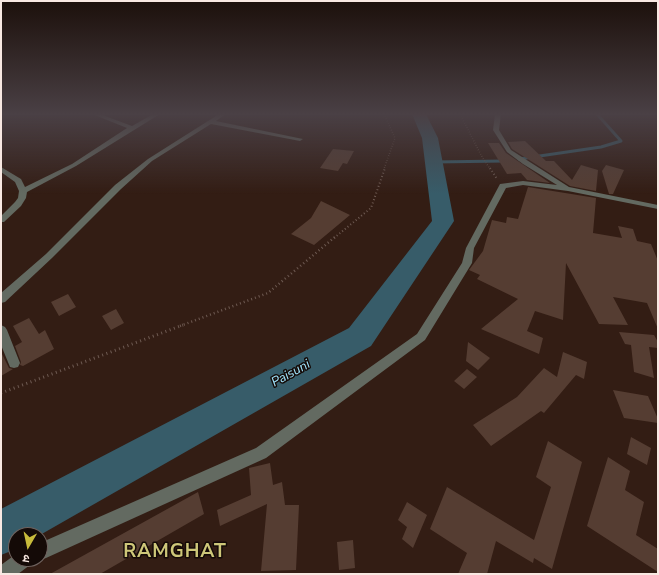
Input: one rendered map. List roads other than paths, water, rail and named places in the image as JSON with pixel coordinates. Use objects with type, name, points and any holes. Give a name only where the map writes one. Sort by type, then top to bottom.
[{"type":"street","points":[[23,191],[74,165],[112,141]]},
{"type":"street","points":[[1,300],[49,256],[118,187],[150,160],[181,141]]},
{"type":"street","points":[[502,141],[509,152],[568,189]]},
{"type":"street","points":[[1,169],[18,181],[23,191],[22,198],[18,204],[1,220]]},
{"type":"street","points":[[48,548],[261,453],[421,336],[467,263],[470,248],[503,186],[523,183],[568,189],[658,207]]},
{"type":"street","points":[[1,330],[14,363]]},
{"type":"street","points":[[4,574],[13,567]]},
{"type":"waterway","name":"Paisuni","points":[[1,533],[360,337],[443,221],[430,141]]},
{"type":"waterway","points":[[519,159],[601,147],[621,141]]},
{"type":"waterway","points":[[433,162],[504,161]]},
{"type":"district","name":"RAMGHAT","points":[[175,552]]}]
